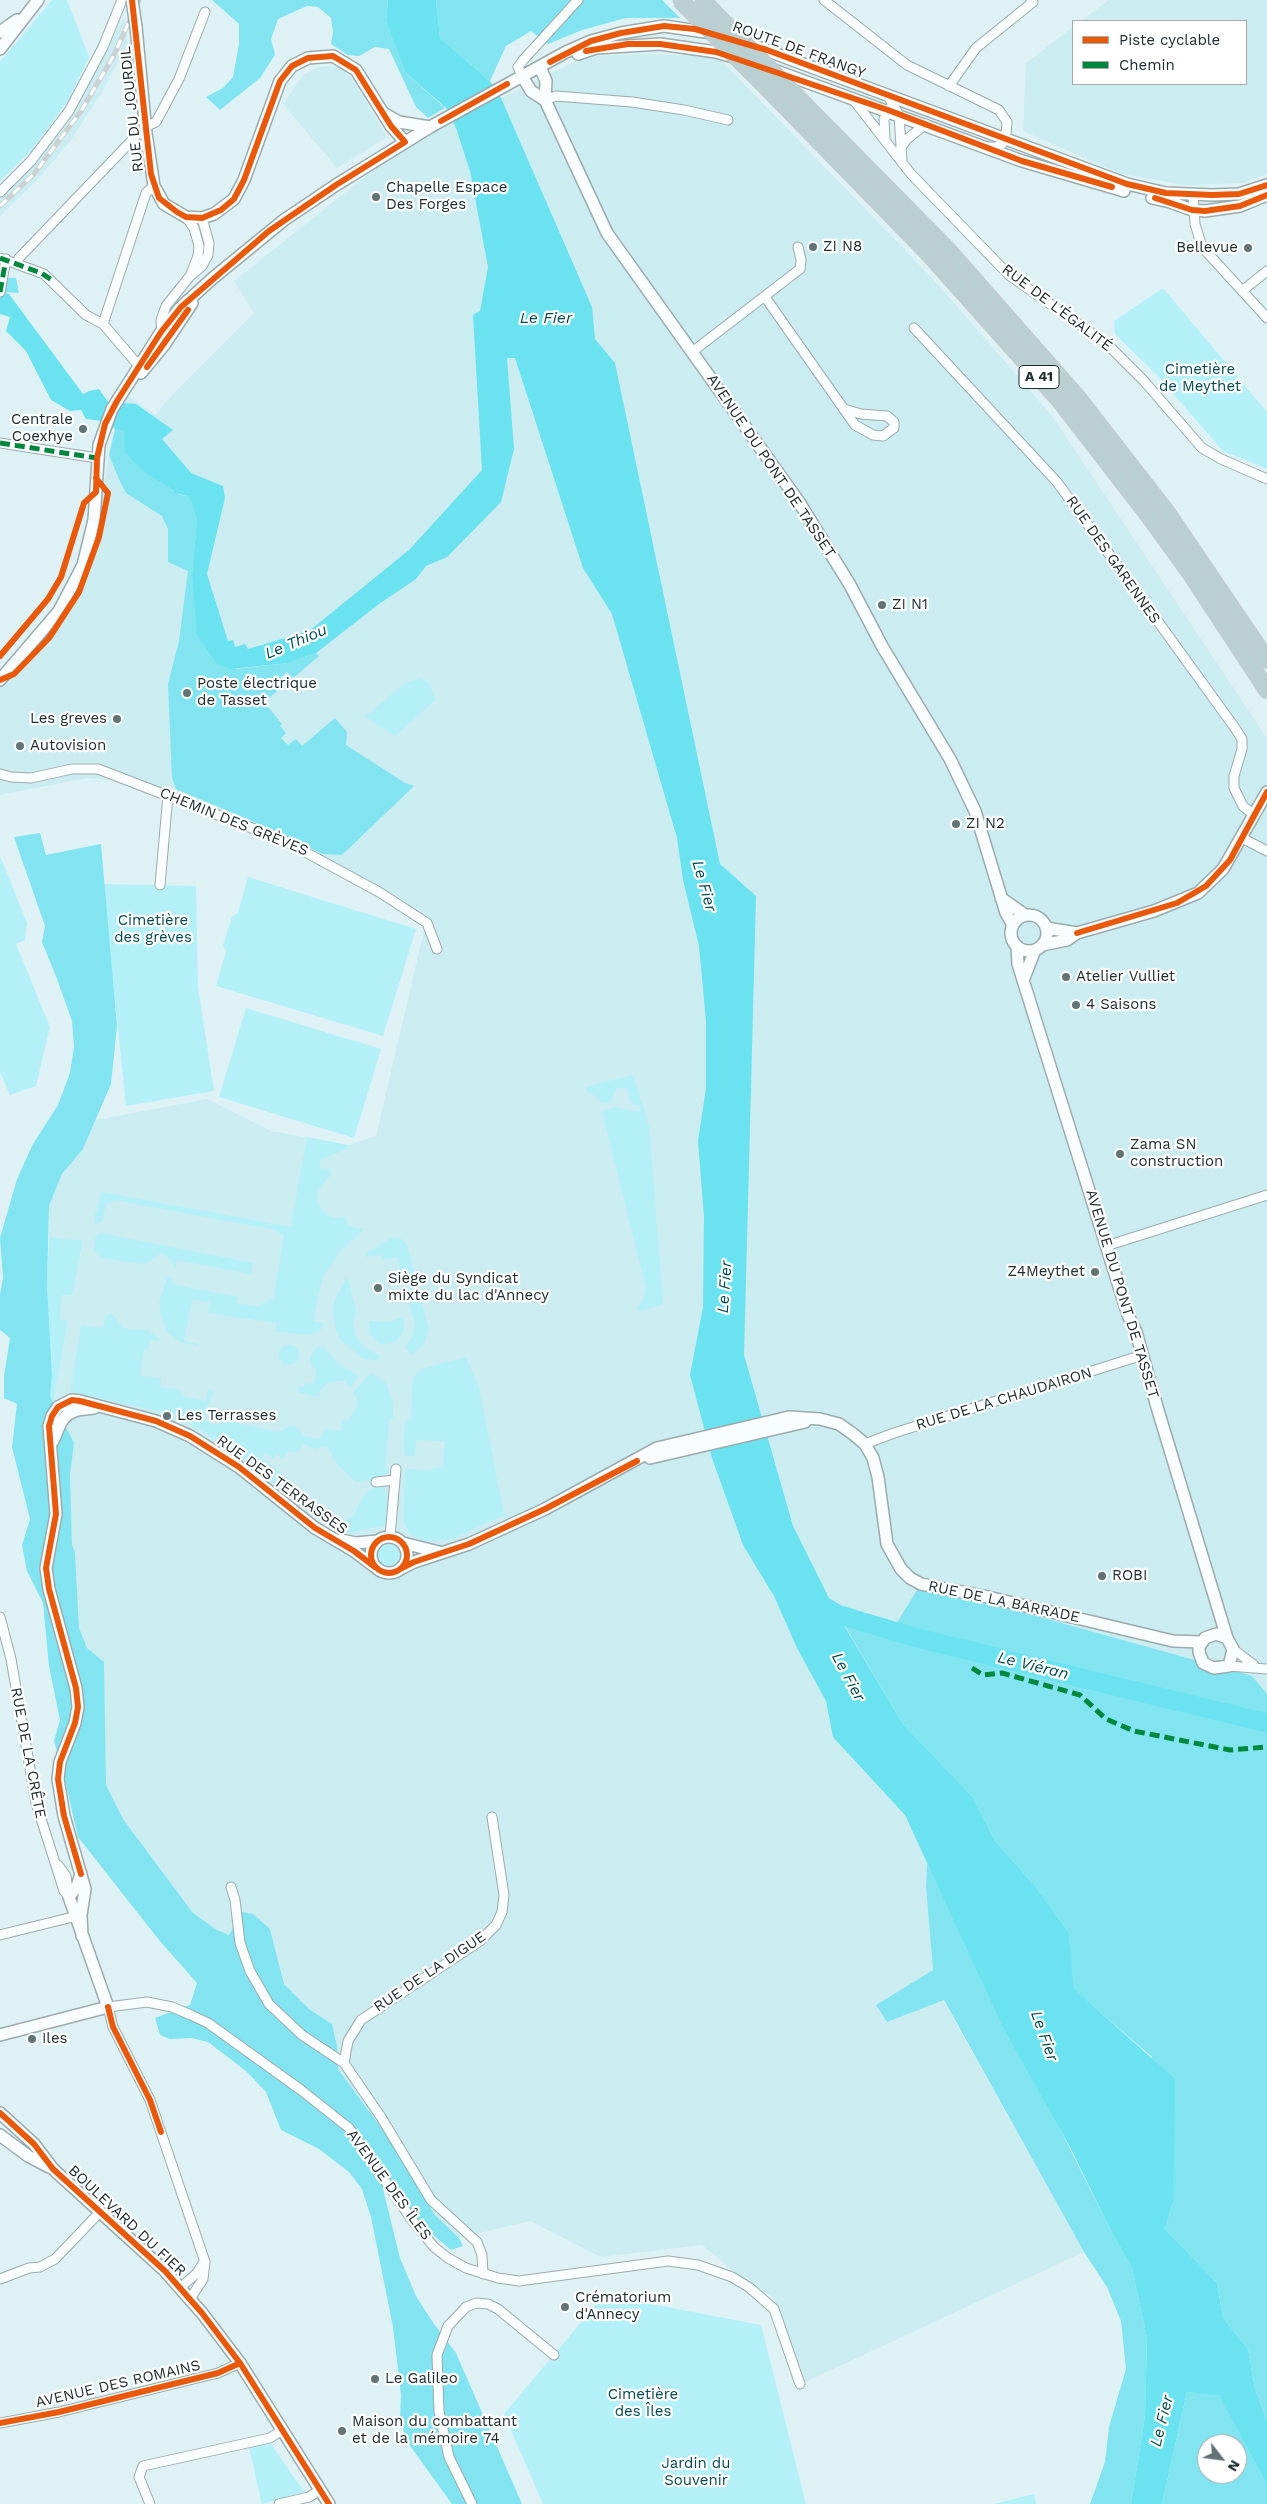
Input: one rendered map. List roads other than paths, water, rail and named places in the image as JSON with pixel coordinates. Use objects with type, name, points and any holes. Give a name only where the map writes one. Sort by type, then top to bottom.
[{"type":"highway","name":"A 41","points":[[680,0],[928,253],[1061,402],[1170,545],[1228,629],[1267,690]]},
{"type":"highway","name":"A 41","points":[[702,0],[947,249],[1078,398],[1168,514],[1267,660]]},
{"type":"street","points":[[0,192],[31,162],[69,111],[103,47],[122,0]]},
{"type":"street","name":"RUE DU JOURDIL","points":[[132,0],[145,130],[154,186],[164,204],[186,216],[202,218]]},
{"type":"street","points":[[522,76],[518,67],[578,0]]},
{"type":"street","points":[[824,0],[894,57],[999,110],[1007,122],[1004,138],[997,147],[984,147]]},
{"type":"street","points":[[949,86],[976,48],[1033,2],[1031,0]]},
{"type":"street","points":[[0,32],[34,4]]},
{"type":"street","points":[[0,49],[34,4]]},
{"type":"street","points":[[19,258],[138,134],[156,122],[179,79],[205,12]]},
{"type":"street","name":"ROUTE DE FRANGY","points":[[196,295],[219,272],[284,220],[430,127],[507,84],[591,41],[621,33],[664,26],[695,29],[732,38],[887,95],[897,108],[926,124],[984,147],[1039,166],[1170,202],[1192,210],[1240,206],[1267,195]]},
{"type":"street","name":"ROUTE DE FRANGY","points":[[545,65],[596,48],[660,44],[716,52],[852,98],[897,108],[1004,138],[1127,184],[1156,191],[1212,195],[1239,194],[1267,185]]},
{"type":"street","points":[[164,345],[161,332],[162,316],[166,306],[190,276],[202,266],[208,255],[209,243],[202,218],[221,210],[238,192],[278,86],[286,72],[299,61],[325,55],[340,58],[362,77],[382,112],[405,142]]},
{"type":"street","name":"AVENUE DU PONT DE TASSET","points":[[545,65],[545,100],[607,232],[799,502],[850,585],[882,646],[950,758],[975,811],[1001,898],[1013,925]]},
{"type":"street","name":"AVENUE DU PONT DE TASSET","points":[[522,76],[531,91],[545,100]]},
{"type":"street","points":[[545,100],[556,96],[632,102],[684,110],[728,120]]},
{"type":"street","name":"RUE DE L'ÉGALITÉ","points":[[852,98],[902,162],[1009,275],[1107,344],[1144,381],[1202,448],[1221,460],[1267,479]]},
{"type":"street","points":[[886,141],[883,128],[897,108]]},
{"type":"street","points":[[897,108],[902,162]]},
{"type":"street","points":[[382,112],[399,122],[430,127]]},
{"type":"street","points":[[900,149],[907,139],[926,124]]},
{"type":"street","points":[[102,324],[146,192],[154,186]]},
{"type":"street","points":[[1193,194],[1192,210],[1194,224],[1202,247],[1267,318]]},
{"type":"street","points":[[1194,224],[1209,210],[1212,195]]},
{"type":"street","points":[[186,216],[194,228],[199,246],[198,256],[190,276]]},
{"type":"street","points":[[692,352],[765,298],[800,269],[801,260],[798,247]]},
{"type":"street","points":[[0,292],[4,270],[3,259],[41,273],[52,280],[86,315],[102,324],[139,366]]},
{"type":"street","points":[[1242,291],[1267,271]]},
{"type":"street","points":[[0,680],[59,611],[83,565],[96,507],[97,458],[105,424],[121,394],[161,332],[181,307],[196,295]]},
{"type":"street","points":[[130,382],[144,371],[164,345],[196,295]]},
{"type":"street","points":[[765,298],[855,425],[873,435],[883,436],[894,428],[894,422],[887,416],[861,414],[844,409]]},
{"type":"street","name":"RUE DES GARENNES","points":[[914,328],[1057,482],[1235,728],[1242,739],[1242,749],[1234,776],[1234,788],[1244,806],[1254,815]]},
{"type":"street","points":[[0,443],[97,458]]},
{"type":"street","points":[[0,671],[12,666]]},
{"type":"street","name":"CHEMIN DES GRÈVES","points":[[0,774],[32,778],[72,769],[98,769],[291,843],[379,892],[427,923],[437,949]]},
{"type":"street","points":[[1025,915],[1018,918],[1013,925],[1012,938],[1017,946],[1025,950],[1067,940],[1076,933],[1154,911],[1198,893],[1223,869],[1267,792]]},
{"type":"street","points":[[160,885],[168,795]]},
{"type":"street","points":[[1242,838],[1267,851]]},
{"type":"street","points":[[1001,898],[1025,915],[1038,917],[1046,928],[1047,937],[1038,948],[1024,978]]},
{"type":"street","points":[[1046,928],[1076,933]]},
{"type":"street","name":"AVENUE DU PONT DE TASSET","points":[[1017,946],[1018,964],[1024,978],[1106,1246],[1143,1355],[1157,1408],[1227,1638]]},
{"type":"street","points":[[1106,1246],[1267,1195]]},
{"type":"street","name":"RUE DE LA CHAUDAIRON","points":[[865,1444],[894,1433],[1143,1355]]},
{"type":"street","name":"RUE DES TERRASSES","points":[[108,2007],[82,1936],[78,1916],[85,1889],[58,1788],[60,1762],[75,1723],[78,1707],[76,1688],[49,1588],[46,1568],[56,1514],[51,1468],[52,1445],[50,1426],[52,1416],[64,1403],[80,1401],[156,1421],[190,1436],[239,1467],[315,1528],[375,1567]]},
{"type":"street","name":"RUE DE LA BARRADE","points":[[441,1552],[469,1544],[545,1509],[637,1461],[677,1447],[771,1425],[820,1420],[839,1424],[865,1444],[873,1458],[878,1477],[887,1544],[901,1569],[910,1578],[921,1584],[988,1597],[1173,1642],[1200,1658]]},
{"type":"street","points":[[390,1536],[396,1469]]},
{"type":"street","points":[[376,1482],[395,1480]]},
{"type":"street","points":[[390,1536],[403,1542],[441,1552],[388,1574],[375,1567],[370,1554],[377,1541],[390,1536]]},
{"type":"street","name":"RUE DES TERRASSES","points":[[334,1539],[356,1543],[377,1541]]},
{"type":"street","points":[[402,1568],[408,1555],[403,1542]]},
{"type":"street","points":[[1219,1609],[1206,1638],[1199,1647],[1200,1658],[1208,1667],[1214,1668],[1229,1666],[1267,1669]]},
{"type":"street","name":"RUE DE LA CRÊTE","points":[[0,1617],[11,1659],[36,1803],[54,1858],[66,1876],[70,1897],[78,1916]]},
{"type":"street","points":[[1206,1638],[1222,1635],[1227,1638],[1233,1649],[1256,1667]]},
{"type":"street","name":"RUE DE LA BARRADE","points":[[1173,1642],[1206,1638]]},
{"type":"street","points":[[1229,1666],[1233,1649]]},
{"type":"street","name":"RUE DE LA DIGUE","points":[[344,2064],[345,2048],[351,2033],[367,2014],[480,1941],[496,1925],[502,1912],[504,1895],[492,1816]]},
{"type":"street","points":[[81,1874],[77,1886],[70,1897],[84,1898]]},
{"type":"street","points":[[231,1888],[235,1900],[240,1943],[250,1972],[269,2004],[302,2035],[344,2064],[380,2117],[431,2200],[477,2242],[482,2254],[483,2274]]},
{"type":"street","points":[[0,1935],[78,1916]]},
{"type":"street","name":"AVENUE DES ÎLES","points":[[0,2035],[108,2007],[147,2002],[172,2007],[208,2023],[349,2128],[412,2220],[434,2247],[455,2263],[483,2274],[508,2280],[528,2280],[605,2267],[668,2260],[720,2272],[750,2288],[774,2309],[800,2384]]},
{"type":"street","points":[[108,2007],[113,2027],[150,2100],[204,2262],[203,2279],[190,2299]]},
{"type":"street","name":"BOULEVARD DU FIER","points":[[0,2113],[34,2144],[53,2169],[190,2299],[240,2363],[329,2504]]},
{"type":"street","name":"BOULEVARD DU FIER","points":[[0,2134],[28,2156],[53,2169]]},
{"type":"street","points":[[0,2279],[29,2268],[40,2267],[55,2259],[100,2212]]},
{"type":"street","points":[[180,2288],[197,2273],[204,2262]]},
{"type":"street","points":[[472,2504],[449,2457],[439,2411],[436,2366],[440,2345],[448,2326],[466,2307],[476,2303],[488,2304],[498,2309],[554,2355]]},
{"type":"street","name":"AVENUE DES ROMAINS","points":[[0,2423],[218,2373],[240,2363]]},
{"type":"street","points":[[150,2504],[139,2477],[143,2466],[270,2438],[282,2430]]},
{"type":"street","points":[[279,2504],[309,2497],[320,2490]]},
{"type":"water","points":[[388,0],[436,0],[440,38],[490,81],[501,98],[592,307],[595,339],[615,363],[720,864],[756,896],[744,1355],[793,1526],[837,1614],[903,1724],[972,1796],[995,1841],[1036,1887],[1069,1933],[1073,1988],[1175,2079],[1173,2202],[1165,2229],[1217,2283],[1223,2318],[1248,2349],[1255,2389],[1267,2421],[1267,2485],[1247,2448],[1247,2434],[1240,2434],[1219,2395],[1187,2392],[1162,2504],[1131,2504],[1145,2416],[1147,2338],[1132,2268],[1111,2231],[1071,2149],[1003,2027],[905,1815],[833,1737],[826,1701],[797,1648],[774,1596],[743,1545],[712,1458],[690,1375],[703,1307],[704,1217],[698,1141],[706,1088],[706,1021],[699,946],[683,880],[677,838],[612,614],[583,568],[515,358],[507,358],[514,449],[501,502],[447,557],[426,566],[416,579],[379,604],[316,653],[288,663],[230,669],[217,664],[197,635],[192,573],[197,521],[193,504],[188,496],[174,493],[174,491],[150,476],[133,461],[125,451],[124,431],[115,429],[102,421],[86,419],[81,410],[70,411],[51,400],[26,351],[6,331],[10,317],[0,314],[0,292],[9,294],[83,394],[99,389],[108,402],[136,404],[173,430],[162,439],[191,473],[223,486],[225,498],[207,574],[228,641],[233,640],[235,647],[245,644],[248,649],[309,631],[409,550],[482,470],[473,315],[480,311],[488,267],[470,171],[456,128],[446,108],[405,72],[386,21]]},
{"type":"waterway","name":"Le Viéran","points":[[815,1601],[837,1614],[917,1638],[1267,1723]]},
{"type":"railway","points":[[0,206],[34,174],[81,111],[113,57],[139,0]]},
{"type":"place","name":"Chapelle Espace Des Forges","points":[[376,197]]},
{"type":"place","name":"ZI N8","points":[[813,247]]},
{"type":"place","name":"Bellevue","points":[[1248,248]]},
{"type":"place","name":"Centrale Coexhye","points":[[83,429]]},
{"type":"place","name":"ZI N1","points":[[882,605]]},
{"type":"place","name":"Poste électrique de Tasset","points":[[187,693]]},
{"type":"place","name":"Les greves","points":[[117,719]]},
{"type":"place","name":"Autovision","points":[[20,746]]},
{"type":"place","name":"ZI N2","points":[[956,824]]},
{"type":"place","name":"Atelier Vulliet","points":[[1066,977]]},
{"type":"place","name":"4 Saisons","points":[[1076,1005]]},
{"type":"place","name":"Zama SN construction","points":[[1120,1154]]},
{"type":"place","name":"Z4Meythet","points":[[1095,1272]]},
{"type":"place","name":"Siège du Syndicat mixte du lac d'Annecy","points":[[378,1288]]},
{"type":"place","name":"Les Terrasses","points":[[167,1416]]},
{"type":"place","name":"ROBI","points":[[1102,1576]]},
{"type":"place","name":"Iles","points":[[32,2039]]},
{"type":"place","name":"Crématorium d'Annecy","points":[[565,2307]]},
{"type":"place","name":"Le Galileo","points":[[375,2379]]},
{"type":"place","name":"Maison du combattant et de la mémoire 74","points":[[342,2431]]},
{"type":"water label","name":"Le Fier","points":[[546,318]]},
{"type":"water label","name":"Le Thiou","points":[[296,642]]},
{"type":"water label","name":"Le Fier","points":[[704,886]]},
{"type":"water label","name":"Le Fier","points":[[725,1287]]},
{"type":"water label","name":"Le Fier","points":[[848,1677]]},
{"type":"water label","name":"Le Fier","points":[[1044,2036]]},
{"type":"water label","name":"Le Fier","points":[[1162,2421]]},
{"type":"park label","name":"Cimetière de Meythet","points":[[1200,378]]},
{"type":"park label","name":"Cimetière des grèves","points":[[153,930]]},
{"type":"park label","name":"Cimetière des Îles","points":[[643,2404]]},
{"type":"park label","name":"Jardin du Souvenir","points":[[696,2472]]}]
